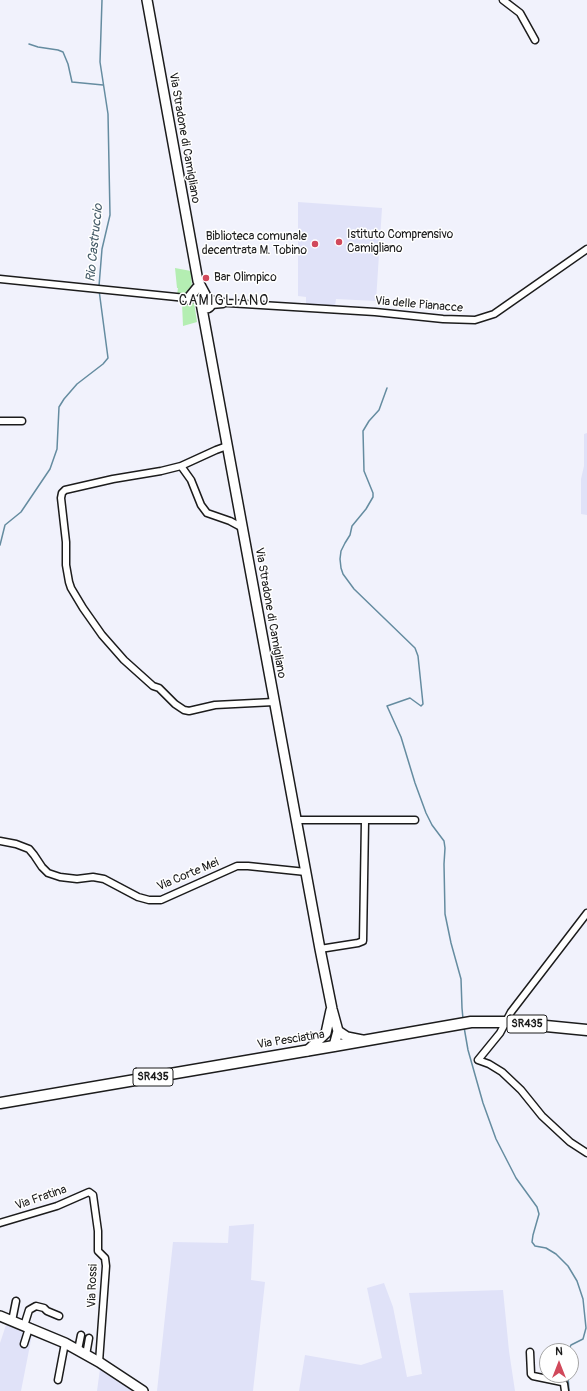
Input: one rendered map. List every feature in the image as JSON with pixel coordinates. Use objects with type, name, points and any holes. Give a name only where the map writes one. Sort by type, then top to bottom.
[{"type":"main road","name":"Via Pesciatina","points":[[0,1103],[464,1023],[482,1021],[505,1022],[587,1030]]},
{"type":"street","name":"Via Stradone di Camigliano","points":[[146,0],[198,284],[206,302],[205,323],[227,446],[320,949],[338,1031]]},
{"type":"street","points":[[503,0],[520,13],[535,40]]},
{"type":"street","name":"Via delle Pianacce","points":[[0,279],[206,302],[375,312],[444,319],[475,320],[494,314],[587,250]]},
{"type":"street","points":[[188,299],[198,284]]},
{"type":"street","points":[[0,421],[22,421]]},
{"type":"street","points":[[227,446],[181,466],[65,490],[62,493],[61,498],[66,542],[66,565],[70,588],[102,635],[124,660],[153,686],[159,688],[175,704],[184,710],[189,711],[215,705],[274,702]]},
{"type":"street","points":[[181,466],[191,480],[201,505],[207,513],[230,521],[242,528]]},
{"type":"street","points":[[296,820],[415,820]]},
{"type":"street","points":[[320,949],[363,941],[366,821]]},
{"type":"street","name":"Via Corte Mei","points":[[0,841],[16,844],[29,849],[48,873],[60,877],[77,879],[93,877],[104,879],[138,897],[149,900],[164,898],[237,866],[306,872]]},
{"type":"street","points":[[587,914],[511,1012],[500,1033],[478,1060],[489,1064],[502,1072],[521,1090],[542,1116],[564,1137],[587,1153]]},
{"type":"street","name":"Via Stradone di Camigliano","points":[[326,1033],[332,1009]]},
{"type":"street","points":[[334,1046],[338,1031],[346,1037],[365,1041]]},
{"type":"street","points":[[307,1051],[326,1033],[334,1046]]},
{"type":"street","name":"Via Fratina","points":[[0,1223],[57,1206],[89,1192]]},
{"type":"street","name":"Via Rossi","points":[[89,1192],[93,1196],[98,1230],[98,1251],[105,1258],[106,1266],[99,1362]]},
{"type":"street","points":[[12,1321],[16,1301]]},
{"type":"street","points":[[24,1344],[29,1310],[36,1306],[44,1308],[47,1312],[59,1316]]},
{"type":"street","points":[[0,1316],[65,1343],[99,1362],[143,1391]]},
{"type":"street","points":[[81,1335],[82,1352]]},
{"type":"street","points":[[82,1352],[88,1338]]},
{"type":"street","points":[[58,1380],[65,1343]]},
{"type":"street","points":[[530,1352],[531,1374],[533,1376],[562,1382],[564,1384],[565,1391]]},
{"type":"shaded area","name":"Istituto Comprensivo Camigliano","points":[[298,202],[382,208],[376,301],[336,299],[335,306],[306,304],[306,297],[298,296]]},
{"type":"shaded area","points":[[587,433],[587,515],[581,514],[581,479],[584,466],[584,434]]},
{"type":"shaded area","points":[[254,1224],[251,1280],[265,1282],[253,1391],[157,1391],[173,1242],[228,1243],[229,1226]]},
{"type":"shaded area","points":[[384,1283],[393,1307],[407,1377],[422,1374],[409,1293],[503,1290],[509,1351],[515,1391],[299,1391],[305,1355],[361,1365],[382,1358],[367,1288]]},
{"type":"shaded area","points":[[6,1325],[32,1335],[21,1391],[0,1391],[0,1343]]},
{"type":"shaded area","points":[[100,1369],[136,1391],[97,1391]]},
{"type":"green space","points":[[175,268],[191,271],[192,288],[189,294],[177,295],[178,288]]},
{"type":"green space","points":[[184,301],[194,302],[197,322],[183,326],[182,303]]},
{"type":"waterway","name":"Rio Castruccio","points":[[99,286],[102,249],[110,215],[108,114],[100,62],[102,0]]},
{"type":"waterway","points":[[29,44],[63,52],[68,64],[72,82],[103,85]]},
{"type":"waterway","name":"Rio Castruccio","points":[[0,545],[5,525],[21,512],[50,469],[57,449],[59,407],[77,384],[103,364],[108,358],[99,290]]},
{"type":"waterway","points":[[387,388],[379,410],[369,421],[363,431],[364,471],[373,493],[373,497],[366,509],[352,526],[350,535],[341,551],[341,568],[343,574],[354,589],[415,648],[418,656],[423,704],[421,706],[410,698],[387,706],[401,737],[426,813],[432,825],[444,841],[445,914],[461,979],[463,1019]]},
{"type":"waterway","points":[[464,1027],[468,1050],[483,1103],[496,1139],[516,1178],[537,1207],[539,1214],[532,1242],[535,1246],[546,1248],[556,1254],[568,1266],[577,1281],[583,1299],[586,1328],[583,1339],[575,1343]]},
{"type":"waterway","points":[[568,1383],[569,1391]]},
{"type":"place","name":"Istituto Comprensivo Camigliano","points":[[339,242]]},
{"type":"place","name":"Biblioteca comunale decentrata M. Tobino","points":[[315,244]]},
{"type":"place","name":"Bar Olimpico","points":[[206,278]]},
{"type":"district","name":"CAMIGLIANO","points":[[224,301]]}]
